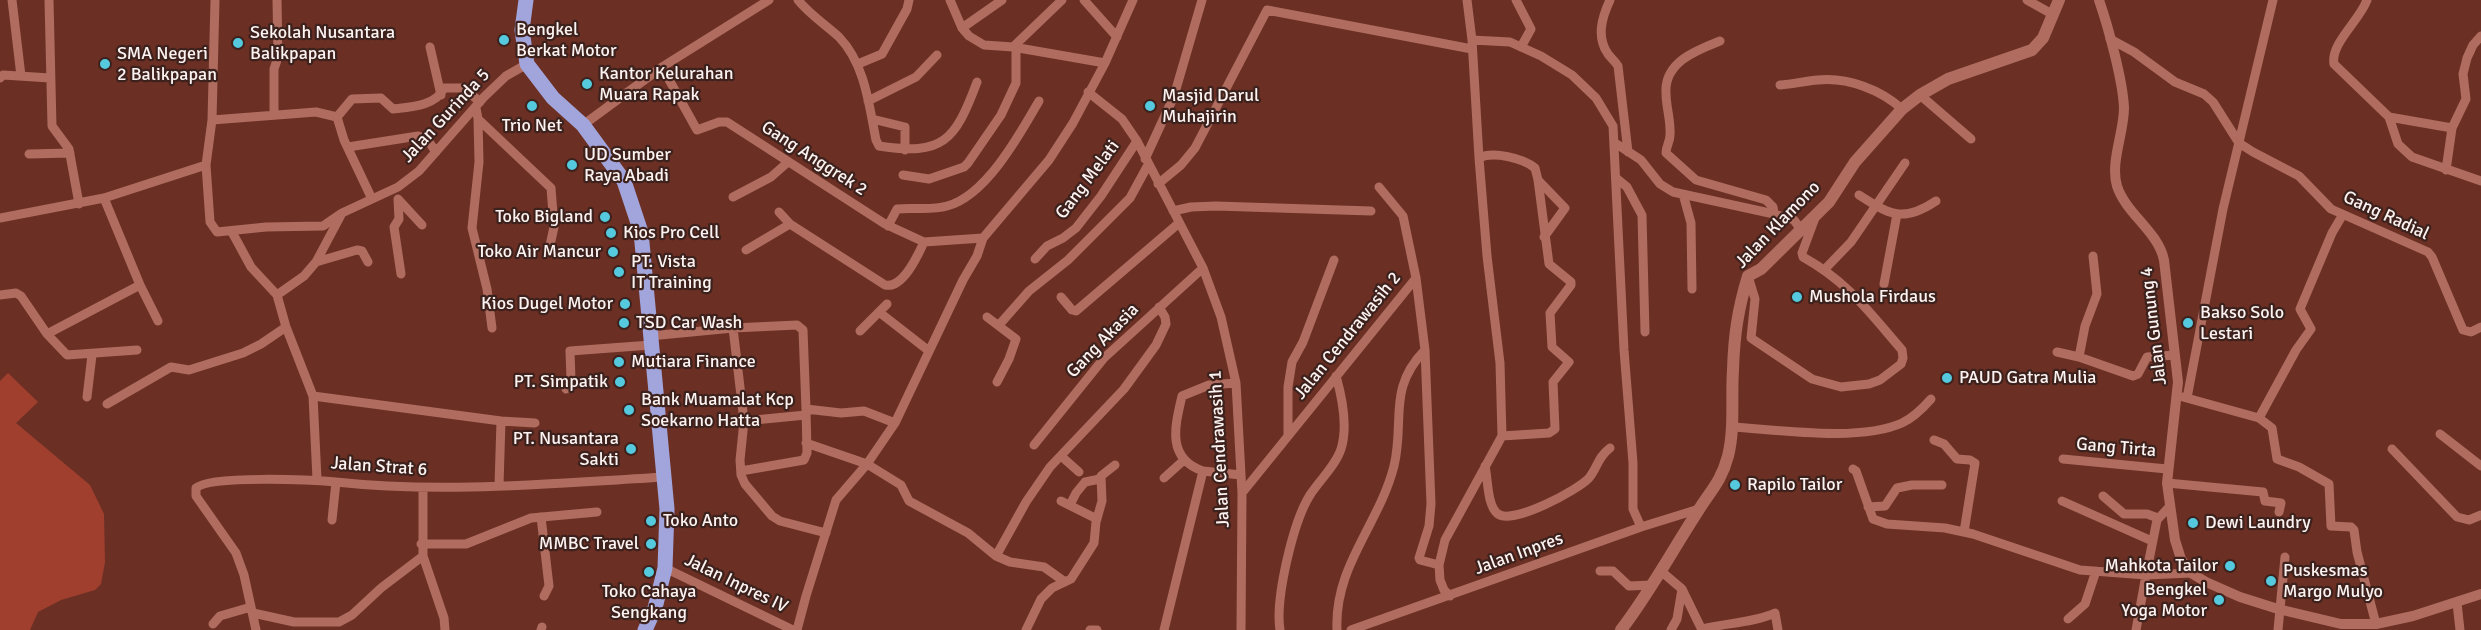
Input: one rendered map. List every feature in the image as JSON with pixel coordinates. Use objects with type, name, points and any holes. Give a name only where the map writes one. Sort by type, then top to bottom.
[{"type":"highway","points":[[526,0],[522,30],[527,64],[553,98],[583,125],[624,181],[641,232],[650,340],[666,477],[665,568],[654,608],[645,630]]},
{"type":"main road","name":"Jalan Klamono","points":[[1622,630],[1720,480],[1728,454],[1732,427],[1737,312],[1748,276],[1761,269],[1829,202],[1856,162],[1902,109],[1920,95],[1955,76],[2032,50],[2043,38],[2059,0]]},
{"type":"street","points":[[12,0],[21,76]]},
{"type":"street","points":[[49,0],[52,126],[70,153],[79,204]]},
{"type":"street","points":[[214,0],[212,120],[206,165],[212,227],[217,232],[232,232],[251,267],[277,295],[304,276],[316,262],[342,213]]},
{"type":"street","points":[[274,114],[274,69],[278,57],[277,0]]},
{"type":"street","points":[[583,125],[662,68],[769,0]]},
{"type":"street","points":[[798,0],[807,12],[839,38],[858,64],[879,146],[904,150],[940,145],[963,116],[977,82]]},
{"type":"street","points":[[858,64],[882,54],[907,9],[909,0]]},
{"type":"street","points":[[950,0],[962,28],[969,36],[984,45],[1015,47],[1105,63]]},
{"type":"street","points":[[962,28],[1002,0]]},
{"type":"street","points":[[903,175],[929,179],[968,164],[1001,115],[1016,83],[1015,47],[1062,0]]},
{"type":"street","points":[[1084,0],[1117,37]]},
{"type":"street","points":[[798,630],[806,596],[836,500],[867,464],[895,423],[963,280],[977,256],[982,238],[1034,180],[1073,123],[1105,63],[1133,0]]},
{"type":"street","points":[[999,325],[1029,291],[1068,260],[1130,198],[1174,96],[1202,0]]},
{"type":"street","points":[[1450,596],[1444,590],[1440,580],[1439,565],[1445,540],[1502,436],[1500,363],[1486,256],[1467,0]]},
{"type":"street","points":[[1516,0],[1531,29],[1521,47]]},
{"type":"street","points":[[1610,0],[1603,17],[1602,37],[1609,55],[1618,66],[1628,152]]},
{"type":"street","points":[[2027,0],[2052,14]]},
{"type":"street","name":"Jalan Gunung 4","points":[[2099,0],[2110,39],[2124,109],[2117,185],[2160,248],[2183,397],[2167,469],[2167,483],[2178,551],[2191,573]]},
{"type":"street","points":[[2273,0],[2223,209],[2183,397],[2259,418],[2272,428],[2277,459],[2299,467],[2329,484],[2331,526],[2350,527],[2354,530],[2357,552],[2382,625]]},
{"type":"street","points":[[2367,0],[2340,43],[2333,62],[2389,117],[2396,138],[2405,152],[2421,162],[2481,181]]},
{"type":"street","points":[[1158,184],[1181,165],[1195,148],[1267,10],[1472,45],[1510,42],[1572,75],[1596,98],[1611,121],[1615,142],[1634,509],[1641,527]]},
{"type":"street","points":[[2446,170],[2452,128],[2466,99],[2463,74],[2467,58],[2473,45],[2481,36]]},
{"type":"street","name":"Gang Radial","points":[[2110,39],[2134,52],[2175,82],[2204,94],[2213,102],[2239,143],[2299,176],[2322,201],[2342,216],[2429,254],[2463,330],[2469,332],[2481,327]]},
{"type":"street","points":[[1720,41],[1680,61],[1669,75],[1666,91],[1670,136],[1666,153],[1696,180],[1766,200],[1773,207],[1774,214]]},
{"type":"street","points":[[430,47],[441,95]]},
{"type":"street","points":[[868,101],[916,77],[937,55]]},
{"type":"street","name":"Jalan Gurinda 5","points":[[232,232],[266,227],[317,227],[390,191],[409,180],[506,76],[527,64]]},
{"type":"street","name":"Gang Anggrek 2","points":[[662,68],[698,130],[719,122],[727,122],[888,226],[924,242],[982,238]]},
{"type":"street","points":[[0,78],[3,75],[50,78]]},
{"type":"street","points":[[1780,86],[1820,80],[1862,86],[1884,94],[1902,109]]},
{"type":"street","points":[[337,117],[352,99],[381,98],[393,109],[420,105],[441,95],[444,88],[464,88],[478,105],[479,162],[472,228],[487,289],[492,328]]},
{"type":"street","name":"Jalan Cendrawasih 1","points":[[1088,92],[1122,119],[1137,141],[1203,268],[1221,317],[1236,383],[1242,493],[1241,630]]},
{"type":"street","points":[[1920,95],[1971,139]]},
{"type":"street","points":[[888,226],[897,209],[933,209],[965,199],[984,181],[1021,133],[1040,101]]},
{"type":"street","points":[[212,120],[316,112],[337,117]]},
{"type":"street","points":[[337,117],[372,199]]},
{"type":"street","points":[[2389,117],[2452,128]]},
{"type":"street","points":[[478,119],[551,188],[554,227],[549,250]]},
{"type":"street","points":[[872,119],[905,127],[904,150]]},
{"type":"street","points":[[348,147],[418,136],[427,139],[436,152]]},
{"type":"street","name":"Gang Melati","points":[[1035,259],[1047,246],[1076,228],[1101,196],[1137,141]]},
{"type":"street","points":[[1615,142],[1641,160],[1660,184],[1673,192],[1794,220],[1802,231]]},
{"type":"street","points":[[29,154],[70,153]]},
{"type":"street","points":[[1479,158],[1486,154],[1516,159],[1531,165],[1538,180],[1565,208],[1544,237]]},
{"type":"street","points":[[733,197],[771,177],[788,162]]},
{"type":"street","points":[[1825,269],[1851,242],[1905,162]]},
{"type":"street","points":[[0,218],[104,198],[206,165]]},
{"type":"street","points":[[1616,178],[1627,187],[1642,215],[1645,332]]},
{"type":"street","points":[[1502,436],[1549,433],[1555,429],[1553,382],[1569,362],[1552,347],[1550,313],[1571,282],[1548,264],[1538,180]]},
{"type":"street","name":"Jalan Cendrawasih 2","points":[[1242,493],[1416,278],[1403,216],[1379,187]]},
{"type":"street","points":[[390,191],[422,225]]},
{"type":"street","points":[[1683,194],[1690,224],[1692,289]]},
{"type":"street","points":[[1859,195],[1876,206],[1897,214],[1916,213],[1936,201]]},
{"type":"street","points":[[104,198],[140,285],[158,321]]},
{"type":"street","points":[[398,199],[399,219],[394,227],[401,274]]},
{"type":"street","points":[[1173,212],[1191,207],[1216,206],[1371,211]]},
{"type":"street","points":[[779,212],[790,224],[885,285],[896,284],[916,262],[924,242]]},
{"type":"street","points":[[1884,284],[1897,214]]},
{"type":"street","points":[[1748,276],[1755,299],[1751,338],[1812,379],[1841,387],[1875,382],[1901,364],[1902,350],[1862,304],[1838,278],[1803,257],[1802,253],[1815,216]]},
{"type":"street","points":[[2259,418],[2296,350],[2311,329],[2300,309],[2342,216]]},
{"type":"street","points":[[1061,297],[1072,310],[1079,310],[1179,223]]},
{"type":"street","points":[[746,250],[790,224]]},
{"type":"street","points":[[316,262],[359,250],[364,253],[368,262]]},
{"type":"street","points":[[2079,357],[2085,326],[2097,294],[2093,256]]},
{"type":"street","points":[[1288,435],[1288,387],[1292,362],[1303,342],[1334,260]]},
{"type":"street","name":"Gang Akasia","points":[[1034,445],[1104,358],[1203,268]]},
{"type":"street","points":[[1416,278],[1425,350],[1431,504],[1429,526],[1419,558],[1439,565]]},
{"type":"street","points":[[47,334],[140,285]]},
{"type":"street","points":[[0,295],[16,293],[21,296],[63,354],[92,355],[137,350]]},
{"type":"street","name":"Jalan Strat 6","points":[[277,295],[286,327],[313,396],[317,479],[423,488],[666,477]]},
{"type":"street","points":[[860,331],[887,304]]},
{"type":"street","points":[[996,556],[1026,502],[1050,467],[1124,390],[1156,345],[1166,324],[1159,307]]},
{"type":"street","points":[[879,312],[929,351]]},
{"type":"street","points":[[987,317],[1015,337],[1016,341],[997,382]]},
{"type":"street","points":[[566,389],[570,384],[571,376],[570,351],[733,328],[788,324],[801,327],[805,344],[806,443],[804,460],[741,471]]},
{"type":"street","points":[[107,404],[171,367],[189,370],[243,352],[261,344],[286,327]]},
{"type":"street","points":[[733,328],[744,421],[741,471],[750,491],[772,516],[780,521],[826,533]]},
{"type":"street","points":[[1337,630],[1336,615],[1341,587],[1388,486],[1394,466],[1400,390],[1413,363],[1425,350]]},
{"type":"street","points":[[2057,352],[2079,357],[2133,376],[2138,374],[2148,357],[2175,355]]},
{"type":"street","points":[[87,398],[92,355]]},
{"type":"street","points":[[1281,630],[1281,594],[1297,526],[1308,497],[1341,451],[1344,436],[1341,394],[1336,376]]},
{"type":"street","points":[[1236,383],[1209,385],[1194,389],[1182,396],[1174,434],[1184,460],[1189,466],[1203,471],[1241,475]]},
{"type":"street","points":[[313,396],[501,421],[535,423]]},
{"type":"street","points":[[1732,427],[1847,433],[1875,430],[1903,422],[1931,399]]},
{"type":"street","points":[[744,421],[806,412],[864,411],[895,423]]},
{"type":"street","points":[[499,485],[501,421]]},
{"type":"street","points":[[2439,434],[2481,466]]},
{"type":"street","points":[[1934,440],[1944,444],[1957,459],[1970,460],[1974,463],[1964,532]]},
{"type":"street","points":[[806,443],[867,464],[901,485],[909,501],[968,533],[996,556],[1010,562],[1044,567],[1065,582]]},
{"type":"street","points":[[1485,466],[1491,501],[1496,513],[1514,517],[1547,504],[1588,479],[1601,455],[1610,448]]},
{"type":"street","points":[[2392,449],[2457,517],[2469,520],[2481,515]]},
{"type":"street","points":[[1061,456],[1079,472]]},
{"type":"street","name":"Gang Tirta","points":[[2063,459],[2167,469]]},
{"type":"street","points":[[1164,478],[1184,460]]},
{"type":"street","points":[[1026,630],[1041,599],[1052,588],[1065,582],[1076,573],[1094,543],[1102,501],[1100,478],[1115,465]]},
{"type":"street","points":[[1853,469],[1856,471],[1870,517],[1887,525],[1946,528],[1964,532],[2006,543],[2080,570],[2146,575],[2191,573],[2240,597],[2341,624],[2382,625],[2481,594]]},
{"type":"street","points":[[1164,630],[1203,471]]},
{"type":"street","points":[[1070,505],[1085,482],[1100,478]]},
{"type":"street","points":[[256,630],[236,553],[226,536],[197,499],[196,488],[202,484],[225,481],[317,479]]},
{"type":"street","points":[[332,520],[336,482]]},
{"type":"street","points":[[2167,483],[2263,492],[2265,501],[2281,503],[2279,512]]},
{"type":"street","points":[[1868,507],[1885,506],[1897,488],[1912,485],[1942,485]]},
{"type":"street","points":[[423,488],[423,556],[444,618],[445,630]]},
{"type":"street","points":[[2103,496],[2124,514],[2149,515],[2158,518]]},
{"type":"street","points":[[1060,501],[1097,519]]},
{"type":"street","points":[[2062,501],[2152,541]]},
{"type":"street","points":[[2136,630],[2158,518],[2170,506]]},
{"type":"street","name":"Jalan Inpres","points":[[1351,630],[1641,527],[1699,509]]},
{"type":"street","points":[[422,544],[466,544],[510,525],[541,517],[597,512]]},
{"type":"street","points":[[541,517],[549,586],[544,596]]},
{"type":"street","points":[[213,624],[220,616],[252,610],[294,622],[339,622],[352,615],[381,588],[423,556]]},
{"type":"street","points":[[2278,630],[2278,609],[2285,557]]},
{"type":"street","name":"Jalan Inpres IV","points":[[665,568],[793,630]]},
{"type":"street","points":[[1600,571],[1613,571],[1629,586],[1653,585]]},
{"type":"street","points":[[2068,619],[2085,604],[2096,571]]},
{"type":"street","points":[[1662,572],[1682,589],[1702,629],[1728,622],[1762,619],[1775,613],[1778,630]]},
{"type":"street","points":[[1671,630],[1677,619],[1682,589]]},
{"type":"street","points":[[2457,603],[2460,630]]},
{"type":"street","points":[[1090,630],[1097,630]]},
{"type":"shaded area","points":[[8,373],[38,402],[16,423],[90,485],[104,514],[105,562],[101,584],[95,590],[61,600],[38,612],[30,630],[0,630],[0,381]]},
{"type":"place","name":"Bengkel Berkat Motor","points":[[504,40]]},
{"type":"place","name":"Sekolah Nusantara Balikpapan","points":[[238,43]]},
{"type":"place","name":"SMA Negeri 2 Balikpapan","points":[[105,64]]},
{"type":"place","name":"Kantor Kelurahan Muara Rapak","points":[[587,84]]},
{"type":"place","name":"Trio Net","points":[[532,106]]},
{"type":"place","name":"Masjid Darul Muhajirin","points":[[1150,106]]},
{"type":"place","name":"UD Sumber Raya Abadi","points":[[572,165]]},
{"type":"place","name":"Toko Bigland","points":[[605,217]]},
{"type":"place","name":"Kios Pro Cell","points":[[611,233]]},
{"type":"place","name":"Toko Air Mancur","points":[[613,252]]},
{"type":"place","name":"PT. Vista IT Training","points":[[619,272]]},
{"type":"place","name":"Mushola Firdaus","points":[[1797,297]]},
{"type":"place","name":"Kios Dugel Motor","points":[[625,304]]},
{"type":"place","name":"TSD Car Wash","points":[[624,323]]},
{"type":"place","name":"Bakso Solo Lestari","points":[[2188,323]]},
{"type":"place","name":"Mutiara Finance","points":[[619,362]]},
{"type":"place","name":"PAUD Gatra Mulia","points":[[1947,378]]},
{"type":"place","name":"PT. Simpatik","points":[[620,382]]},
{"type":"place","name":"Bank Muamalat Kcp Soekarno Hatta","points":[[629,410]]},
{"type":"place","name":"PT. Nusantara Sakti","points":[[631,449]]},
{"type":"place","name":"Rapilo Tailor","points":[[1735,485]]},
{"type":"place","name":"Toko Anto","points":[[651,521]]},
{"type":"place","name":"Dewi Laundry","points":[[2193,523]]},
{"type":"place","name":"MMBC Travel","points":[[651,544]]},
{"type":"place","name":"Mahkota Tailor","points":[[2230,566]]},
{"type":"place","name":"Toko Cahaya Sengkang","points":[[649,572]]},
{"type":"place","name":"Puskesmas Margo Mulyo","points":[[2271,581]]},
{"type":"place","name":"Bengkel Yoga Motor","points":[[2219,600]]}]
